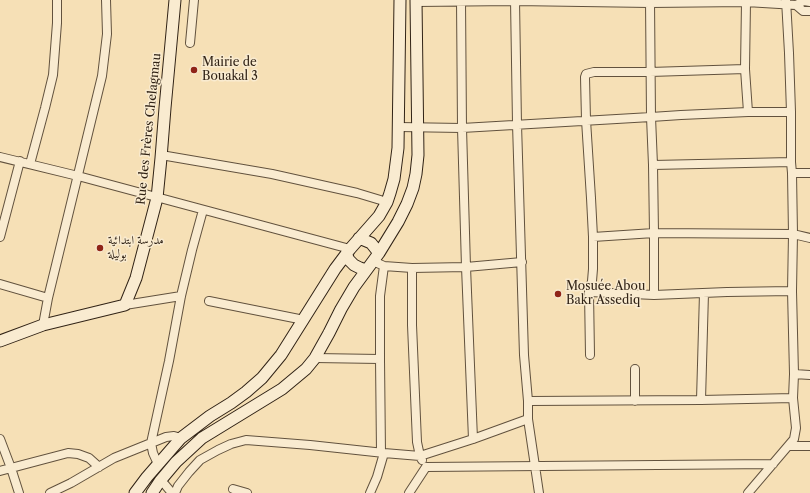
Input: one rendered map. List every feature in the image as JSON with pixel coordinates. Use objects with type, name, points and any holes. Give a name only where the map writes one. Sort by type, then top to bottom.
[{"type":"main road","name":"Rue des Frères Chelagmau","points":[[124,305],[136,278],[157,198],[175,0]]},
{"type":"main road","points":[[135,493],[181,438],[210,416],[246,392],[262,378],[281,355],[348,251],[378,216],[387,202],[394,179],[398,148],[400,0]]},
{"type":"main road","points":[[152,493],[176,462],[202,438],[282,389],[306,369],[315,358],[341,308],[354,287],[376,257],[398,222],[413,188],[418,155],[416,1]]},
{"type":"main road","points":[[359,238],[371,243],[376,257]]},
{"type":"main road","points":[[348,251],[349,260],[354,265],[366,270]]},
{"type":"main road","points":[[0,341],[43,325],[124,305]]},
{"type":"street","points":[[30,164],[53,75],[57,23],[57,0]]},
{"type":"street","points":[[43,325],[48,298],[102,76],[106,54],[106,0]]},
{"type":"street","points":[[190,43],[194,0]]},
{"type":"street","points":[[416,1],[786,2],[796,5],[803,11],[810,11]]},
{"type":"street","points":[[461,1],[462,128],[473,440]]},
{"type":"street","points":[[515,1],[524,355],[528,419],[538,493]]},
{"type":"street","points":[[796,5],[804,1],[810,2]]},
{"type":"street","points":[[650,2],[654,295]]},
{"type":"street","points":[[746,2],[745,69],[748,112]]},
{"type":"street","points":[[748,493],[794,439],[796,428],[793,398],[793,234],[790,53],[786,2]]},
{"type":"street","points":[[590,355],[589,292],[593,268],[593,237],[586,120],[586,74],[594,72],[745,69]]},
{"type":"street","points":[[398,127],[462,128],[681,115],[791,112]]},
{"type":"street","points":[[162,155],[272,174],[357,193],[387,202]]},
{"type":"street","points":[[0,157],[294,233],[348,251]]},
{"type":"street","points":[[0,236],[20,161]]},
{"type":"street","points":[[653,165],[791,162]]},
{"type":"street","points":[[792,173],[810,173]]},
{"type":"street","points":[[158,464],[150,443],[181,296],[203,210]]},
{"type":"street","points":[[593,237],[654,233],[793,234],[810,238]]},
{"type":"street","points":[[376,257],[384,266],[412,268],[466,267],[522,262]]},
{"type":"street","points":[[370,493],[377,477],[383,453],[380,359],[380,296],[384,266]]},
{"type":"street","points":[[412,268],[412,324],[417,442],[420,456],[426,468]]},
{"type":"street","points":[[0,284],[48,298]]},
{"type":"street","points":[[589,292],[654,295],[792,291]]},
{"type":"street","points":[[701,400],[704,293]]},
{"type":"street","points":[[124,305],[181,296]]},
{"type":"street","points":[[209,302],[304,320]]},
{"type":"street","points":[[315,358],[380,359]]},
{"type":"street","points":[[635,369],[635,401]]},
{"type":"street","points":[[794,374],[810,375]]},
{"type":"street","points":[[528,401],[635,401],[793,398]]},
{"type":"street","points":[[161,480],[173,493],[188,472],[200,460],[231,444],[246,440],[420,456],[473,440],[528,419]]},
{"type":"street","points":[[50,493],[114,458],[166,436],[181,438]]},
{"type":"street","points":[[0,440],[19,493]]},
{"type":"street","points":[[788,446],[810,446]]},
{"type":"street","points":[[0,470],[68,453],[78,454],[89,458],[99,467]]},
{"type":"street","points":[[426,468],[773,464]]},
{"type":"street","points":[[409,493],[426,468]]},
{"type":"street","points":[[233,489],[247,493]]},
{"type":"place","name":"Mairie de Bouakal 3","points":[[194,70]]},
{"type":"place","name":"مدرسة ابتدائية بوليلة","points":[[100,248]]},
{"type":"place","name":"Mosuée Abou Bakr Assediq","points":[[558,294]]}]
